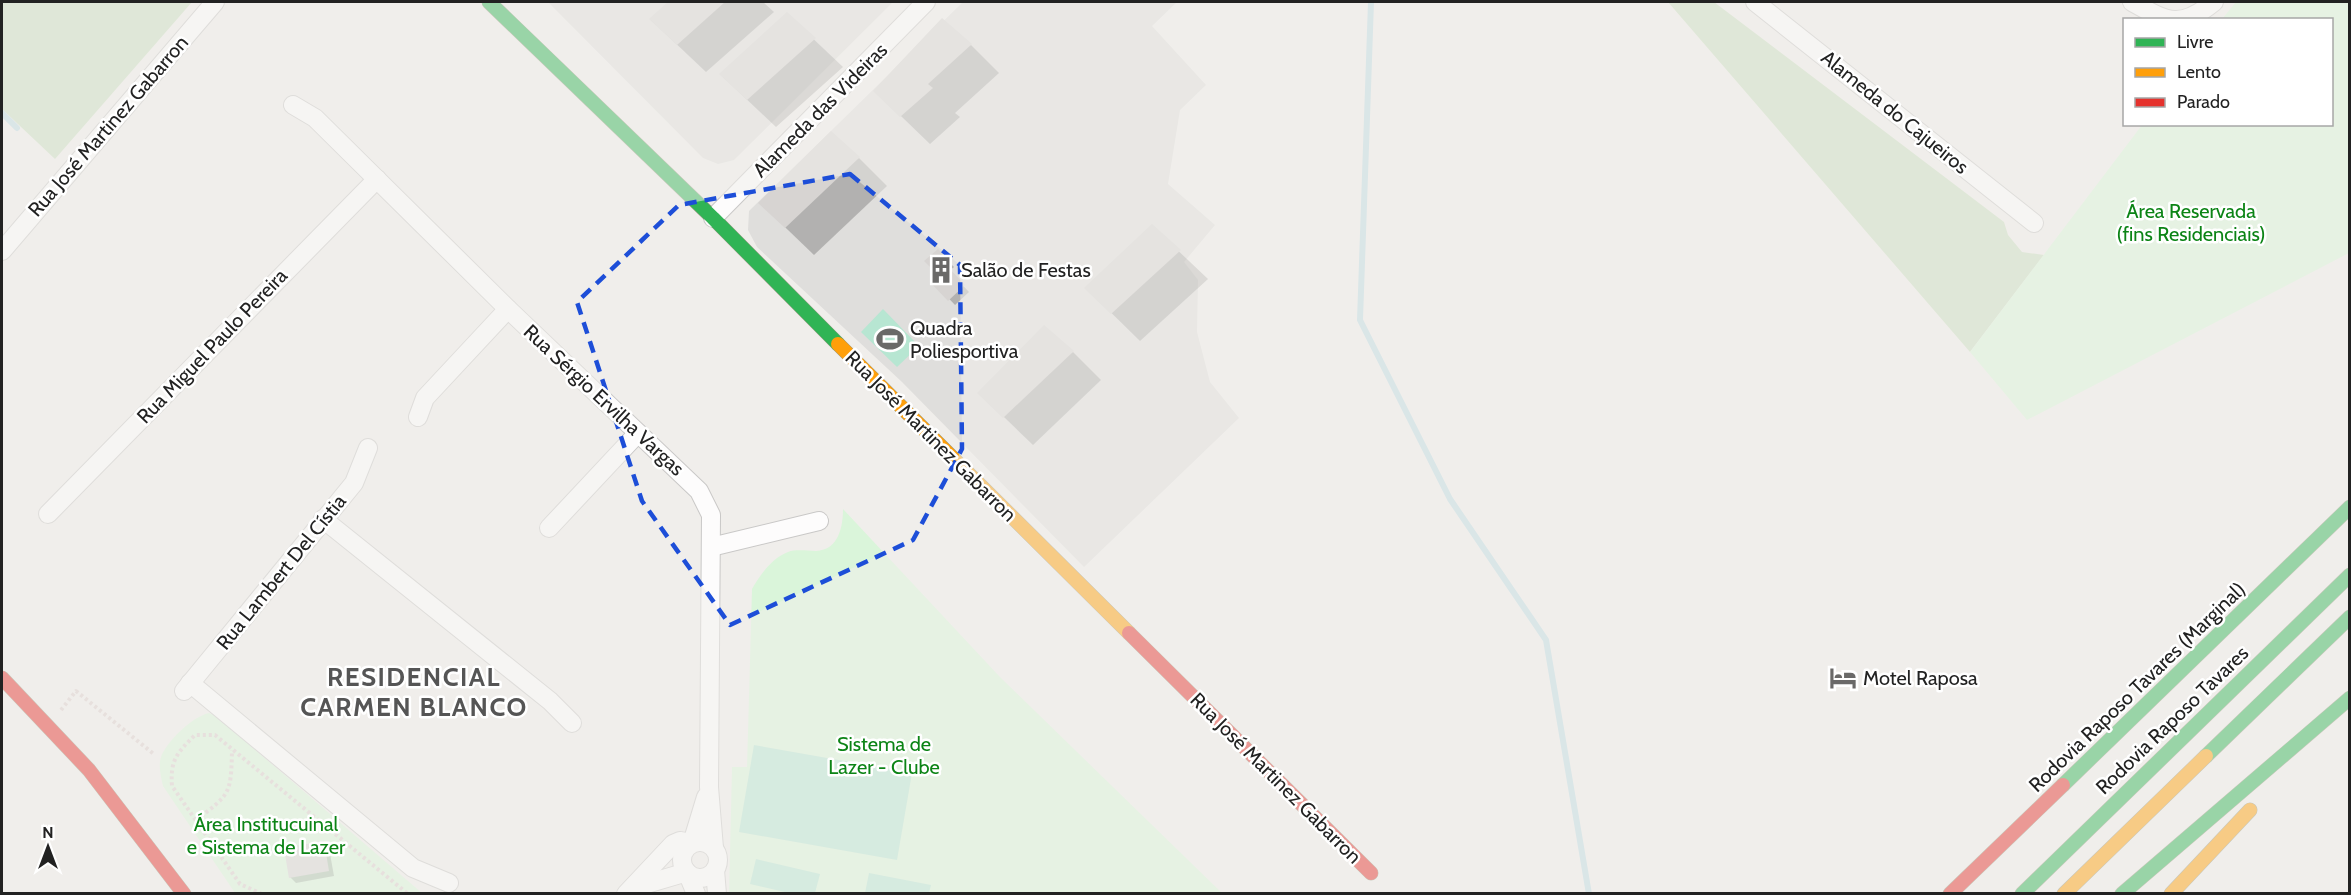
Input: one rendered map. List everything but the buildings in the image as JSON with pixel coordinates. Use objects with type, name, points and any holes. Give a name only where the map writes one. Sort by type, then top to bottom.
[{"type":"main road","name":"Rua José Martinez Gabarron","points":[[489,2],[713,218],[1371,873]]},
{"type":"main road","name":"Rodovia Raposo Tavares (Marginal)","points":[[1950,894],[2349,507]]},
{"type":"main road","name":"Rodovia Raposo Tavares","points":[[2022,894],[2349,575]]},
{"type":"main road","points":[[2064,894],[2349,617]]},
{"type":"main road","points":[[2,679],[114,799],[184,894]]},
{"type":"main road","points":[[2122,894],[2349,698]]},
{"type":"main road","points":[[2285,773],[2349,704]]},
{"type":"main road","points":[[2171,894],[2260,799]]},
{"type":"street","name":"Rua José Martinez Gabarron","points":[[2,251],[215,2]]},
{"type":"street","name":"Alameda das Videiras","points":[[713,218],[926,2]]},
{"type":"street","name":"Alameda do Cajueiros","points":[[1755,2],[2034,223]]},
{"type":"street","points":[[2132,2],[2161,18]]},
{"type":"street","points":[[2194,18],[2214,2]]},
{"type":"street","name":"Rua Sérgio Ervilha Vargas","points":[[293,105],[315,118],[508,309],[699,491],[711,515],[709,787],[714,848],[718,855],[715,870],[717,894]]},
{"type":"street","name":"Rua Miguel Paulo Pereira","points":[[48,514],[377,179]]},
{"type":"street","points":[[418,417],[424,398],[508,309]]},
{"type":"street","points":[[549,528],[638,433]]},
{"type":"street","name":"Rua Lambert Del Cístia","points":[[368,448],[354,483],[187,687],[413,868],[449,883]]},
{"type":"street","points":[[323,519],[550,701],[572,723]]},
{"type":"street","points":[[711,547],[819,521]]},
{"type":"street","name":"Rua Sérgio Ervilha Vargas","points":[[696,894],[682,856],[692,843],[709,787]]},
{"type":"street","points":[[629,891],[673,844],[680,841],[708,843],[714,848]]},
{"type":"street","points":[[629,891],[687,872],[701,878],[715,870]]},
{"type":"path","points":[[48,726],[76,691],[155,754]]},
{"type":"path","points":[[262,894],[240,884],[172,786],[170,767],[178,752],[195,735],[215,735],[408,894]]},
{"type":"path","points":[[196,820],[224,798],[229,787],[232,749]]},
{"type":"path","points":[[217,853],[229,841]]},
{"type":"highlighted area","points":[[850,174],[960,265],[962,449],[913,540],[730,625],[642,501],[577,302],[679,205]]},
{"type":"shaded area","points":[[548,2],[893,2],[734,160],[718,164],[703,158]]},
{"type":"shaded area","points":[[963,2],[1177,2],[1152,26],[1206,85],[1180,110],[1168,184],[1215,225],[1184,262],[1198,280],[1197,332],[1210,382],[1239,418],[1084,567],[902,382],[757,247],[748,230],[749,211]]},
{"type":"green space","points":[[2,2],[192,2],[55,159],[2,109]]},
{"type":"green space","points":[[1668,2],[1714,2],[2004,222],[2008,235],[2022,252],[2044,255],[1970,352]]},
{"type":"green space","name":"Área Reservada (fins Residenciais)","points":[[2236,2],[2349,2],[2349,253],[2027,420],[1970,352],[2141,126],[2333,126],[2333,18],[2223,18]]},
{"type":"green space","name":"Quadra Poliesportiva","points":[[883,309],[919,346],[897,367],[861,332]]},
{"type":"green space","name":"Sistema de Lazer - Clube","points":[[843,509],[1000,677],[1222,893],[729,894],[732,767],[747,767],[752,589],[767,568],[782,555],[794,551],[824,550],[835,542],[841,529]]},
{"type":"green space","name":"Área Institucuinal e Sistema de Lazer","points":[[209,713],[216,716],[422,893],[235,893],[163,786],[160,772],[161,757],[168,744],[188,724]]},
{"type":"green space","points":[[754,745],[912,773],[897,860],[739,832]]},
{"type":"green space","points":[[756,859],[820,874],[815,893],[789,893],[750,884]]},
{"type":"green space","points":[[869,873],[931,885],[929,893],[865,893]]},
{"type":"waterway","points":[[1371,2],[1360,320],[1450,499],[1546,640],[1589,894]]},
{"type":"waterway","points":[[2,113],[17,128]]},
{"type":"traffic: fast","points":[[489,2],[713,218],[838,344]]},
{"type":"traffic: fast","points":[[2063,785],[2350,507]]},
{"type":"traffic: fast","points":[[2022,894],[2350,575]]},
{"type":"traffic: fast","points":[[2206,756],[2350,617]]},
{"type":"traffic: fast","points":[[2122,894],[2350,698]]},
{"type":"traffic: slow","points":[[838,344],[1129,633]]},
{"type":"traffic: slow","points":[[2064,894],[2206,756]]},
{"type":"traffic: slow","points":[[2171,894],[2250,810]]},
{"type":"traffic: jam","points":[[1129,633],[1371,873]]},
{"type":"traffic: jam","points":[[2,678],[89,770],[184,894]]},
{"type":"traffic: jam","points":[[1950,894],[2063,785]]},
{"type":"place","name":"Salão de Festas","points":[[941,270]]},
{"type":"place","name":"Quadra Poliesportiva","points":[[890,339]]},
{"type":"place","name":"Motel Raposa","points":[[1843,678]]},
{"type":"district","name":"RESIDENCIAL CARMEN BLANCO","points":[[414,692]]}]
